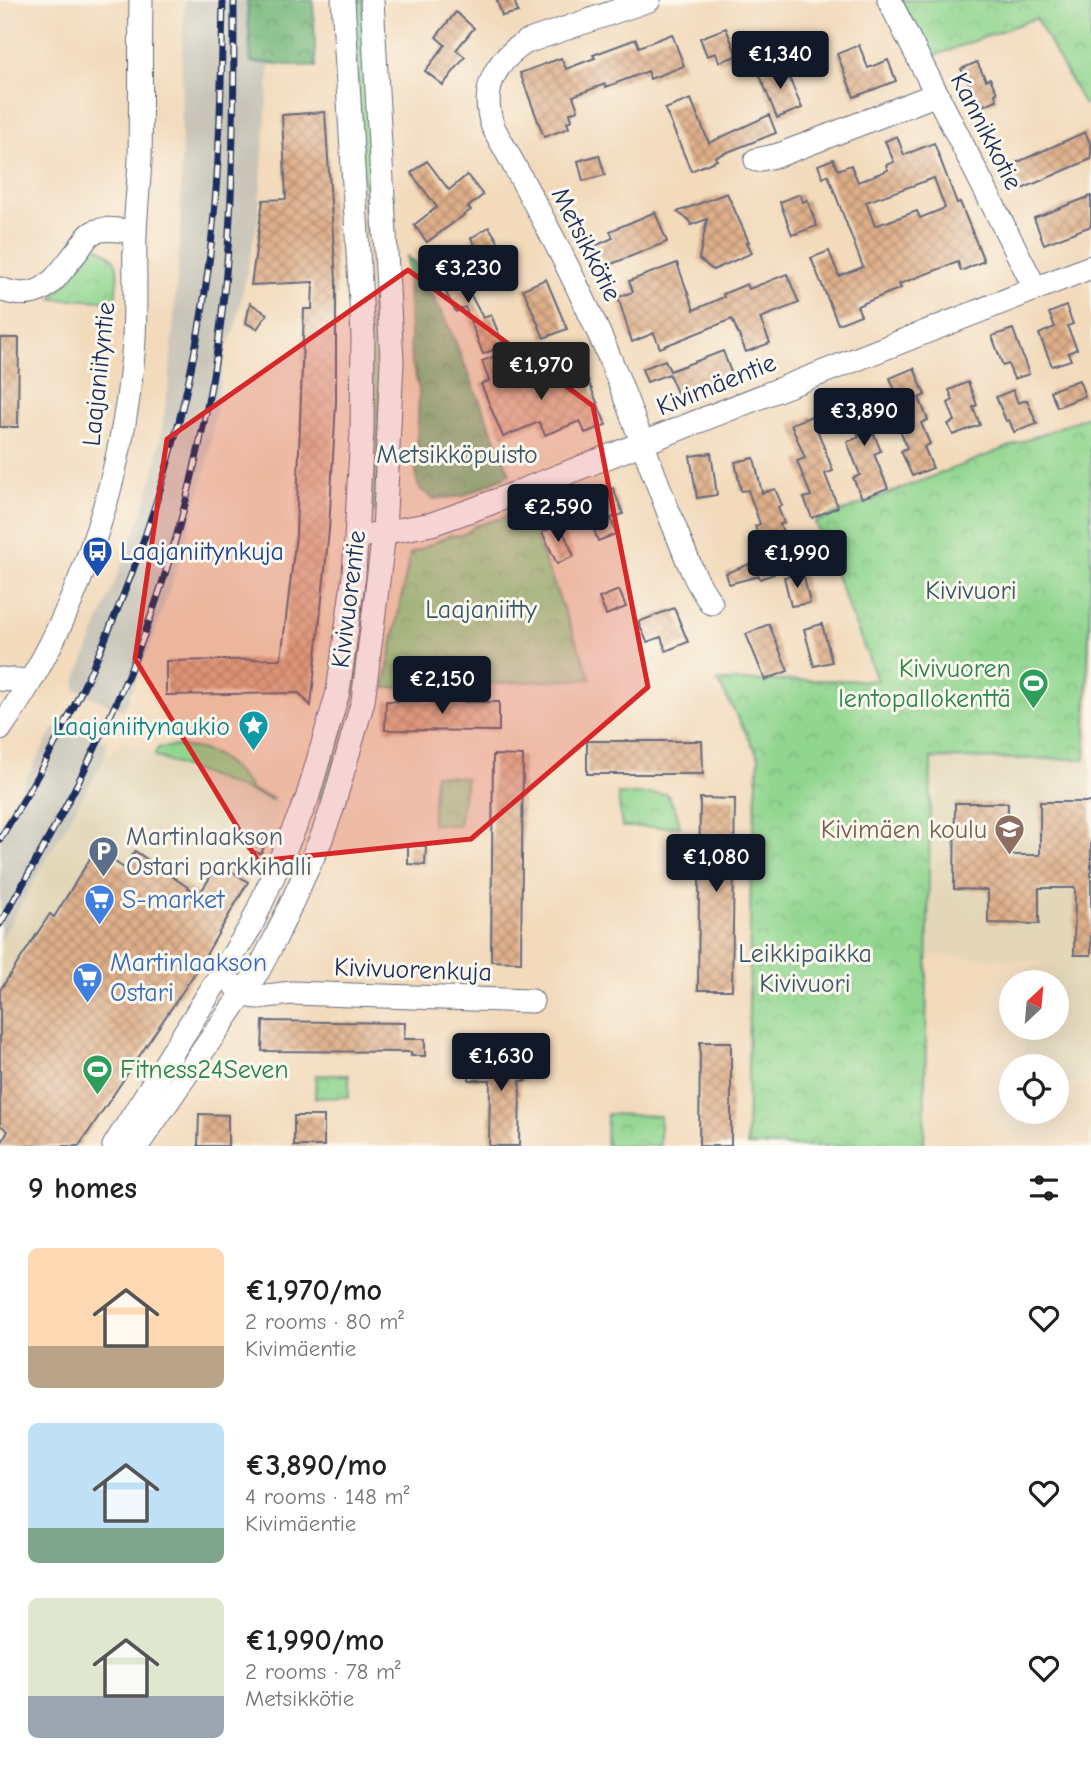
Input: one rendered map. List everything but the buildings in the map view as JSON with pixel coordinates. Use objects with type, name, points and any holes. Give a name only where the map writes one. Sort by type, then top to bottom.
[{"type":"street","name":"Laajaniityntie","points":[[0,729],[57,630],[89,552],[115,468],[125,420],[133,363],[141,0]]},
{"type":"street","name":"Kivivuorentie","points":[[114,1146],[224,973],[270,889],[299,820],[321,756],[338,692],[354,576],[363,336],[342,0]]},
{"type":"street","name":"Kivivuorentie","points":[[137,1146],[258,971],[321,839],[363,701],[384,533],[392,361],[372,0]]},
{"type":"street","name":"Metsikkötie","points":[[649,0],[522,44],[495,70],[489,85],[488,113],[583,295],[697,584],[710,603]]},
{"type":"street","name":"Kannikkotie","points":[[889,0],[1034,288]]},
{"type":"street","points":[[756,160],[779,155],[937,94]]},
{"type":"street","points":[[0,289],[10,293],[36,294],[48,287],[91,233],[107,230],[135,232]]},
{"type":"street","name":"Kivimäentie","points":[[356,537],[432,524],[468,512],[1091,267]]},
{"type":"street","points":[[0,679],[30,681]]},
{"type":"street","points":[[224,973],[258,971],[272,976],[292,993]]},
{"type":"street","points":[[224,973],[242,995]]},
{"type":"street","name":"Kivivuorenkuja","points":[[242,995],[258,997],[292,993],[532,1001]]},
{"type":"highlighted area","points":[[408,270],[593,406],[648,687],[471,839],[258,861],[135,659],[167,439]]},
{"type":"shaded area","points":[[185,0],[247,0],[251,62],[270,63],[258,219],[235,329],[226,348],[206,470],[153,637],[126,706],[121,710],[75,690],[76,681],[142,513],[156,465],[169,384],[181,219],[182,42]]},
{"type":"shaded area","points":[[61,721],[107,742],[104,760],[0,941],[0,826],[54,728],[57,728]]},
{"type":"shaded area","name":"Martinlaakson Ostari","points":[[122,741],[283,802],[248,882],[199,967],[79,1146],[0,1146],[0,941],[100,765]]},
{"type":"shaded area","name":"Kivimäen koulu","points":[[931,758],[1091,759],[1091,1075],[1084,1081],[1069,1083],[1069,1054],[1024,1054],[1024,1040],[1069,1040],[1069,970],[1024,970],[1049,962],[928,955]]},
{"type":"green space","points":[[247,0],[313,0],[316,67],[251,62]]},
{"type":"green space","points":[[352,0],[363,0],[376,234],[366,235]]},
{"type":"green space","points":[[901,0],[1091,0],[1091,99],[1084,105],[1036,18],[931,57]]},
{"type":"green space","points":[[95,246],[105,251],[115,262],[115,301],[52,299]]},
{"type":"green space","name":"Metsikköpuisto","points":[[407,256],[415,263],[450,329],[510,474],[463,496],[433,499],[419,488],[416,476],[419,389],[411,360]]},
{"type":"green space","points":[[371,305],[378,305],[382,361],[375,511],[369,513],[366,512]]},
{"type":"green space","name":"Kivivuori","points":[[1091,415],[1091,576],[1085,759],[931,758],[924,1146],[747,1146],[751,860],[759,757],[718,681],[877,680],[815,522]]},
{"type":"green space","name":"Laajaniitty","points":[[525,511],[591,679],[384,688],[410,554],[451,535],[464,534],[475,526]]},
{"type":"green space","points":[[361,635],[360,669],[325,799],[316,796],[356,636]]},
{"type":"green space","points":[[175,746],[200,749],[218,756],[241,777],[250,790],[273,798],[272,800],[155,754],[158,748]]},
{"type":"green space","points":[[435,774],[466,778],[459,825],[432,824]]},
{"type":"green space","points":[[618,794],[667,794],[677,813],[680,827],[622,827]]},
{"type":"green space","points":[[316,1075],[349,1075],[349,1097],[315,1098]]},
{"type":"green space","points":[[607,1114],[660,1116],[660,1146],[606,1146]]},
{"type":"railway","points":[[0,839],[36,778],[99,653],[150,522],[170,455],[201,317],[212,238],[220,119],[223,0]]},
{"type":"railway","points":[[0,924],[67,805],[107,723],[143,639],[190,486],[213,375],[225,283],[233,140],[234,0]]},
{"type":"place","name":"Laajaniitynkuja","points":[[97,578]]},
{"type":"place","name":"Kivivuoren lentopallokenttä","points":[[1034,710]]},
{"type":"place","name":"Laajaniitynaukio","points":[[253,753]]},
{"type":"place","name":"Kivimäen koulu","points":[[1010,856]]},
{"type":"place","name":"Martinlaakson Ostari parkkihalli","points":[[103,878]]},
{"type":"place","name":"S-market","points":[[99,926]]},
{"type":"place","name":"Martinlaakson Ostari","points":[[87,1004]]},
{"type":"place","name":"Fitness24Seven","points":[[97,1096]]},
{"type":"park label","name":"Leikkipaikka Kivivuori","points":[[805,968]]}]
